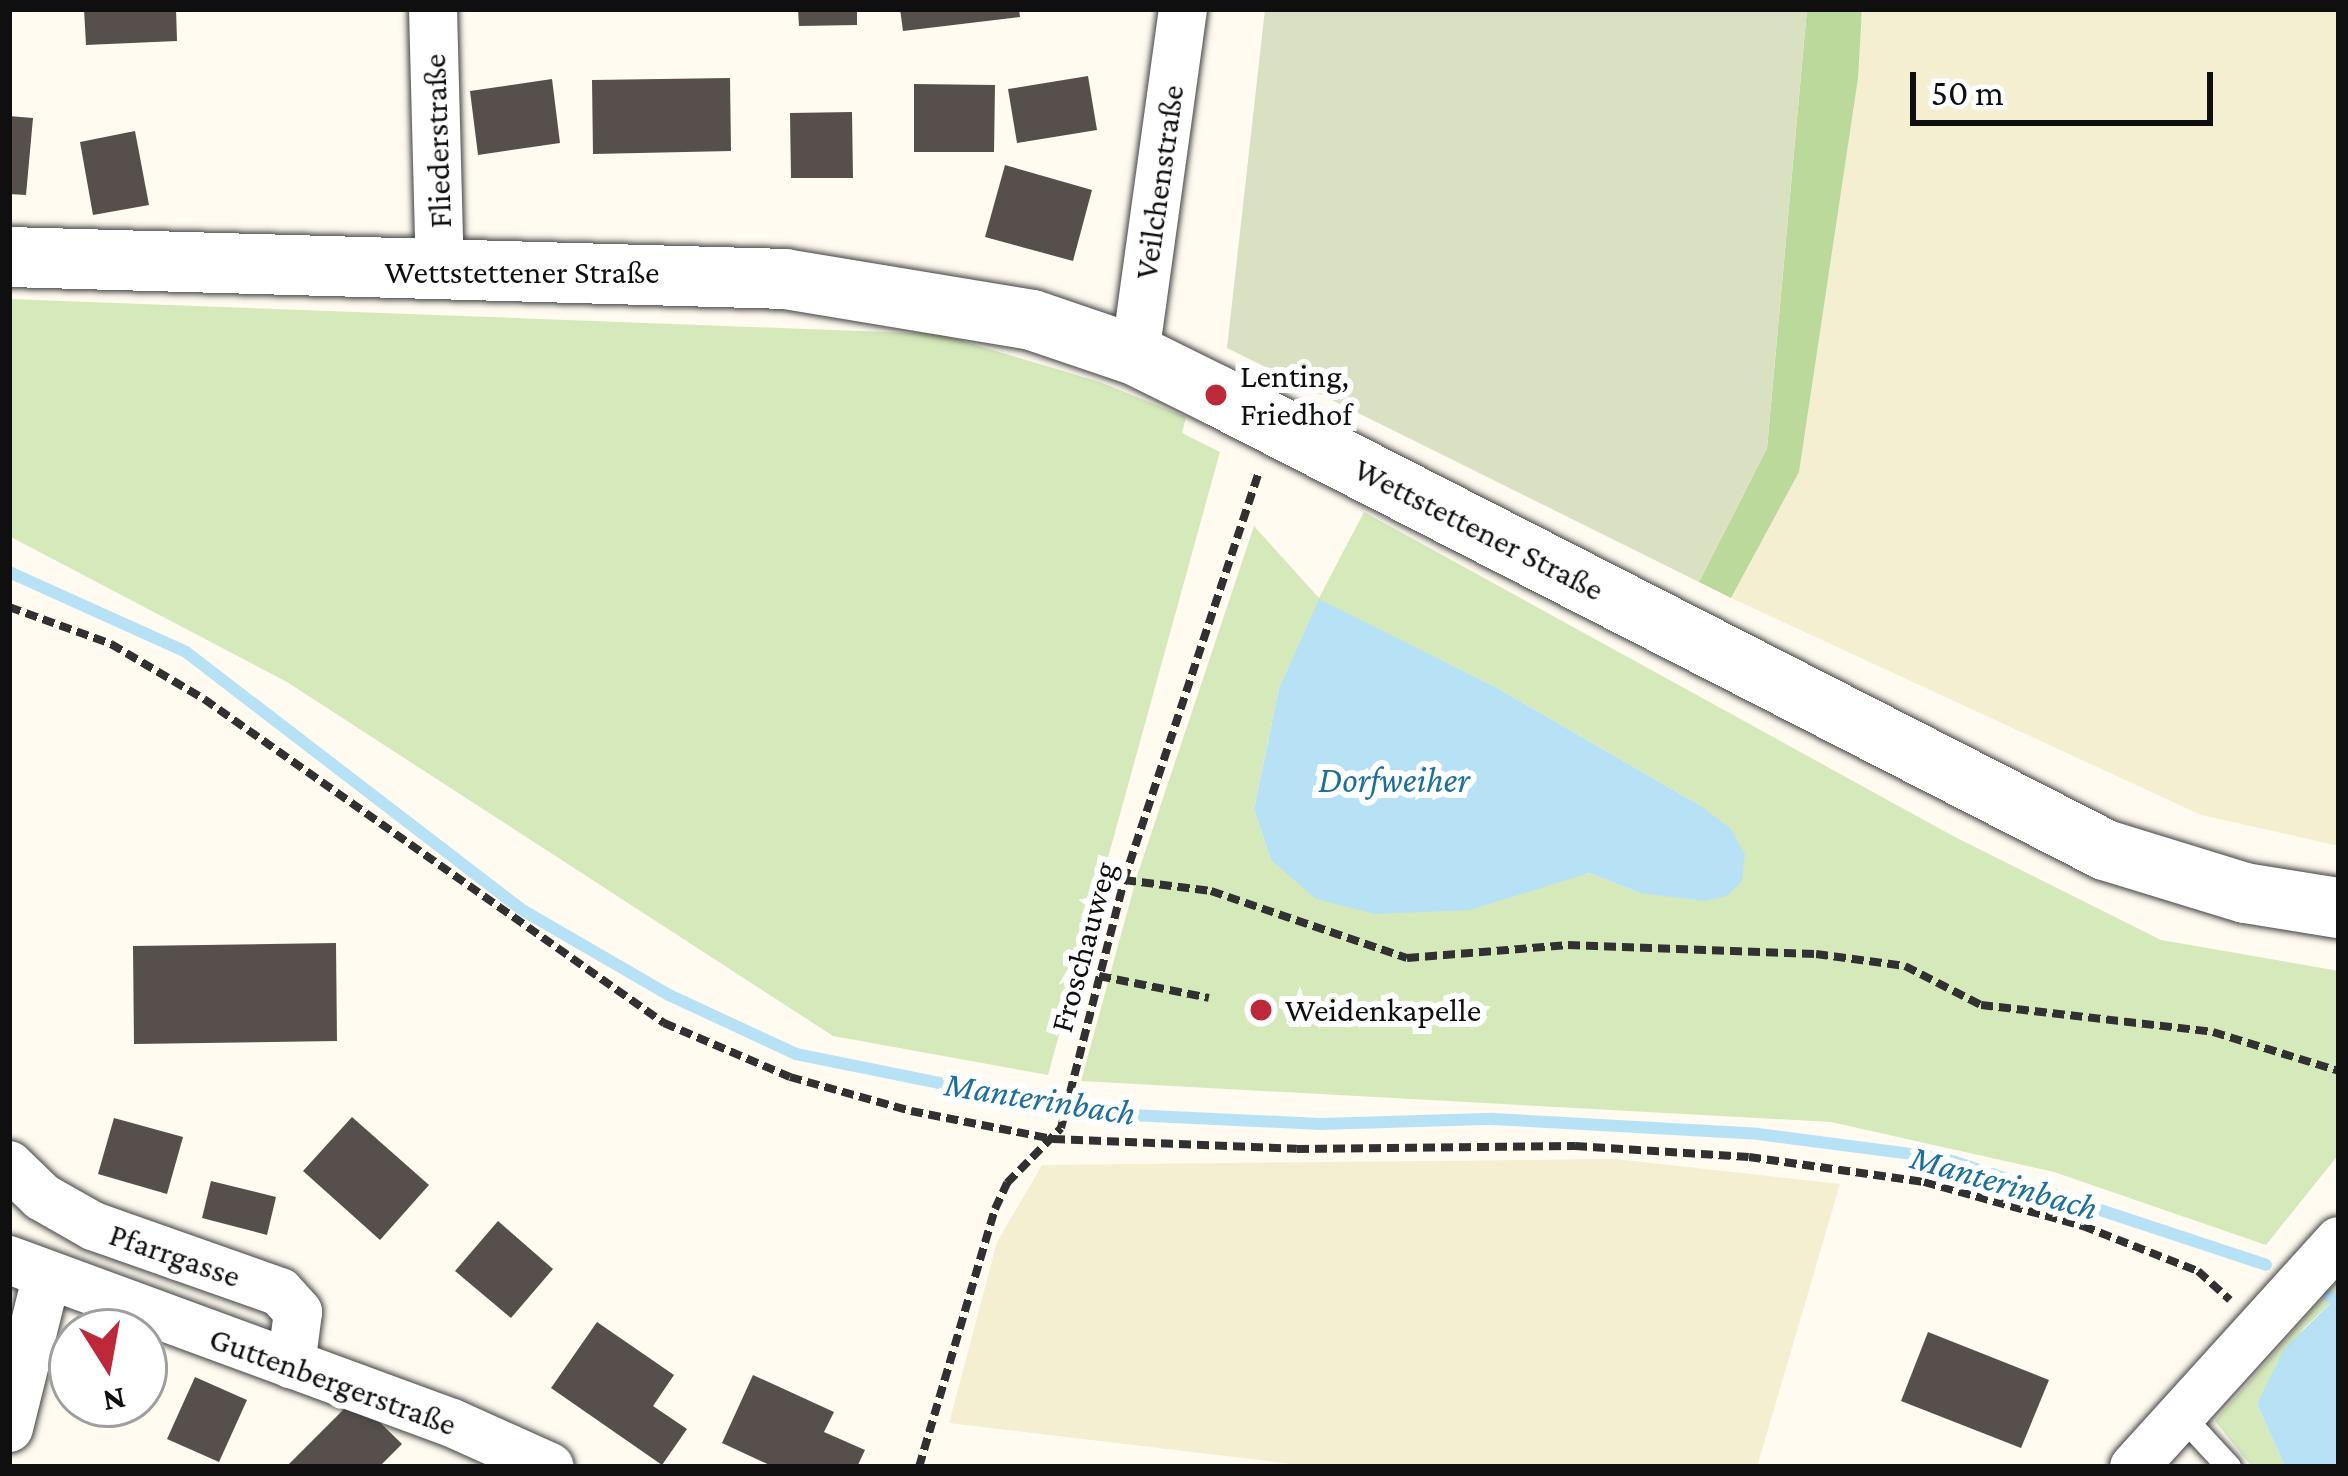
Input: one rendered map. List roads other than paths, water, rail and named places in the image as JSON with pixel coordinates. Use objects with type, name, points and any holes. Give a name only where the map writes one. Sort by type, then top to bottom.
[{"type":"street","name":"Fliederstraße","points":[[433,9],[440,274]]},
{"type":"street","name":"Veilchenstraße","points":[[1135,355],[1183,9]]},
{"type":"street","name":"Wettstettener Straße","points":[[9,257],[440,274],[682,273],[889,290],[1033,320],[1135,355],[2105,850],[2245,893],[2339,908]]},
{"type":"street","name":"Pfarrgasse","points":[[9,1165],[42,1197],[93,1226],[280,1292],[298,1312],[292,1366]]},
{"type":"street","points":[[2134,1467],[2339,1241]]},
{"type":"street","name":"Guttenbergerstraße","points":[[9,1427],[28,1269],[550,1467]]},
{"type":"lane","points":[[2181,1415],[2229,1467]]},
{"type":"water","name":"Dorfweiher","points":[[1319,599],[1497,688],[1701,806],[1730,828],[1745,854],[1742,881],[1727,896],[1705,901],[1640,893],[1589,873],[1470,910],[1375,914],[1316,899],[1271,860],[1254,809],[1279,688]]},
{"type":"water","points":[[2339,1295],[2339,1467],[2285,1467],[2257,1404],[2284,1349]]},
{"type":"waterway","name":"Manterinbach","points":[[9,572],[186,652],[524,911],[669,995],[796,1054],[1088,1113],[1320,1124],[1493,1119],[1758,1134],[1943,1158],[2266,1265]]},
{"type":"waterway","name":"Manterinbach","points":[[2329,1296],[2339,1303]]},
{"type":"place","name":"Lenting, Friedhof","points":[[1216,395]]},
{"type":"place","name":"Weidenkapelle","points":[[1261,1010]]}]
